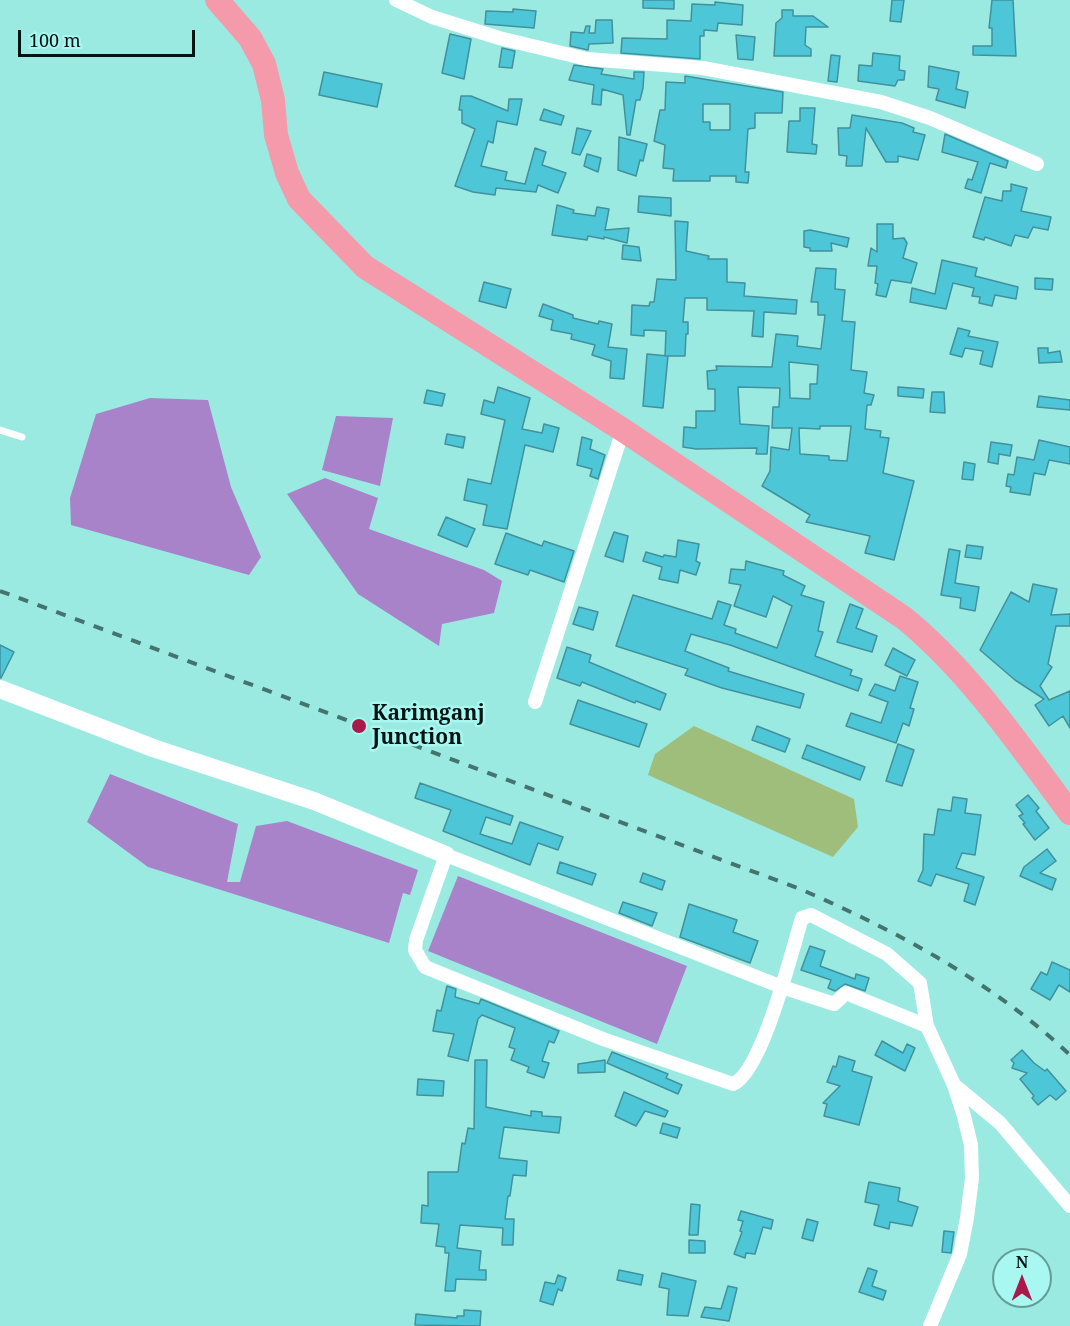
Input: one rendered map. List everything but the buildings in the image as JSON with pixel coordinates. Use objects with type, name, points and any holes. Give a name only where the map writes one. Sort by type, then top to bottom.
[{"type":"highway","points":[[219,0],[250,38],[264,64],[273,100],[276,135],[287,172],[299,198],[365,267],[623,430],[904,618],[933,641],[1000,719],[1070,813]]},
{"type":"street","points":[[396,0],[432,17],[499,38],[587,59],[703,69],[881,102],[930,118],[1037,164]]},
{"type":"street","points":[[535,702],[623,430]]},
{"type":"street","points":[[0,689],[153,748],[315,801],[782,987],[834,1004],[846,993],[927,1026]]},
{"type":"street","points":[[446,855],[416,940],[418,960],[425,967],[603,1039],[733,1084],[746,1075],[782,987],[802,918],[812,915],[887,954],[910,973],[920,983],[927,1026],[954,1085],[971,1144],[972,1178],[960,1254],[930,1326]]},
{"type":"street","points":[[954,1085],[1000,1123],[1070,1206]]},
{"type":"lane","points":[[0,430],[22,437]]},
{"type":"green space","points":[[694,726],[854,799],[858,827],[833,857],[648,775],[655,754]]},
{"type":"shaded area","points":[[150,398],[208,400],[231,487],[261,557],[249,575],[71,525],[70,498],[96,414]]},
{"type":"shaded area","points":[[336,416],[393,418],[380,486],[322,470]]},
{"type":"shaded area","points":[[325,478],[378,498],[369,529],[484,570],[502,581],[494,613],[442,624],[439,646],[358,594],[287,494]]},
{"type":"shaded area","points":[[110,774],[238,824],[227,882],[240,882],[256,826],[287,821],[418,870],[410,895],[403,893],[389,943],[148,867],[87,822]]},
{"type":"shaded area","points":[[458,876],[687,966],[657,1044],[428,951]]},
{"type":"railway","points":[[0,591],[800,889],[872,922],[942,960],[1009,1004],[1070,1055]]},
{"type":"place","name":"Karimganj Junction","points":[[359,726]]}]
